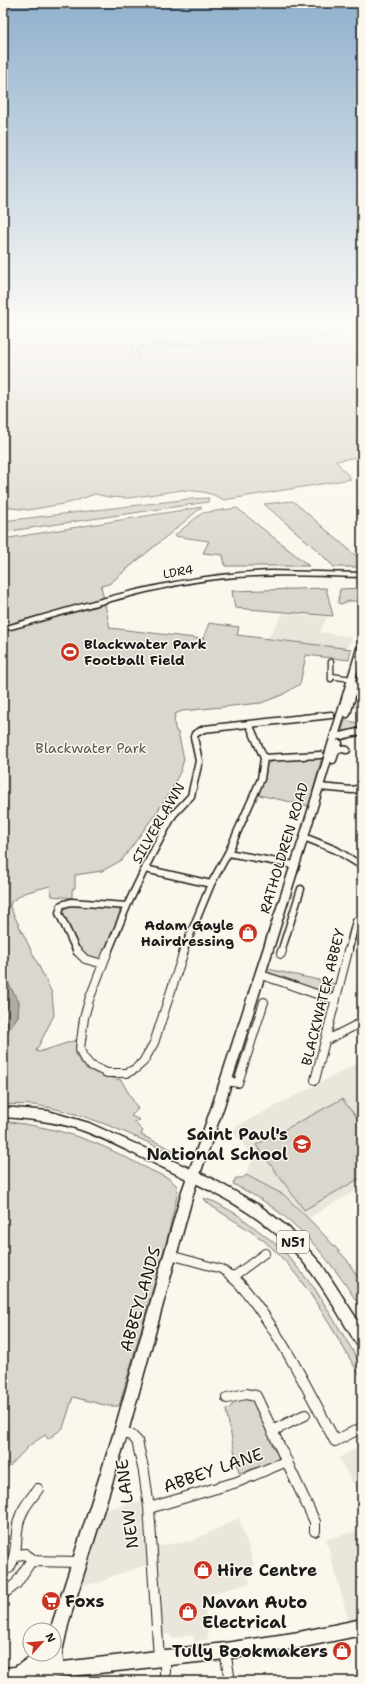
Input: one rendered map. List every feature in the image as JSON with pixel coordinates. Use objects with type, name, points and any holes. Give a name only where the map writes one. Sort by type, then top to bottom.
[{"type":"main road","name":"N51","points":[[3,1112],[42,1116],[75,1123],[124,1143],[193,1175],[238,1199],[284,1232],[303,1252],[316,1268],[362,1340]]},
{"type":"street","name":"LDR4","points":[[3,629],[158,587],[206,578],[253,575],[362,575]]},
{"type":"street","name":"RATHOLDREN ROAD","points":[[193,1175],[226,1081],[319,787],[333,750],[362,644]]},
{"type":"street","points":[[331,662],[331,677],[352,685]]},
{"type":"street","name":"RATHOLDREN ROAD","points":[[347,714],[352,685]]},
{"type":"street","name":"SILVERLAWN","points":[[264,758],[261,779],[228,853],[211,884],[182,956],[154,1043],[143,1062],[127,1073],[107,1073],[98,1070],[90,1065],[83,1057],[80,1048],[84,1018],[89,1000],[127,906],[145,870],[173,815],[191,796],[199,761],[194,737],[204,729],[331,715]]},
{"type":"street","points":[[249,724],[264,758],[333,750],[347,750]]},
{"type":"street","points":[[333,750],[341,736],[362,731]]},
{"type":"street","points":[[319,787],[352,790],[362,788]]},
{"type":"street","points":[[304,837],[336,850],[362,866]]},
{"type":"street","points":[[228,853],[294,865]]},
{"type":"street","points":[[145,870],[211,884]]},
{"type":"street","points":[[281,954],[301,889]]},
{"type":"street","points":[[103,964],[85,959],[78,954],[59,909],[61,905],[71,902],[127,906]]},
{"type":"street","points":[[277,919],[290,923]]},
{"type":"street","name":"BLACKWATER ABBEY","points":[[315,1080],[356,921]]},
{"type":"street","points":[[260,975],[286,982],[307,992],[336,1000]]},
{"type":"street","points":[[226,1081],[238,1083],[264,1002]]},
{"type":"street","points":[[325,1041],[362,1022]]},
{"type":"street","name":"ABBEYLANDS","points":[[121,1432],[137,1370],[193,1175]]},
{"type":"street","points":[[233,1277],[265,1253]]},
{"type":"street","points":[[170,1255],[221,1269],[233,1277],[244,1288],[262,1312],[300,1373],[335,1441],[357,1430]]},
{"type":"street","points":[[227,1398],[248,1394],[253,1394],[256,1396],[315,1522],[315,1531]]},
{"type":"street","points":[[272,1431],[305,1416]]},
{"type":"street","name":"NEW LANE","points":[[59,1622],[80,1562],[121,1432],[131,1435],[138,1445],[148,1508],[165,1681]]},
{"type":"street","name":"ABBEY LANE","points":[[148,1508],[237,1482],[287,1461]]},
{"type":"street","points":[[10,1568],[14,1562],[19,1519],[27,1503],[38,1489]]},
{"type":"street","points":[[15,1555],[25,1554],[35,1561]]},
{"type":"street","points":[[3,1594],[16,1584],[31,1561],[80,1562]]},
{"type":"street","points":[[5,1675],[225,1651],[299,1640],[362,1627]]},
{"type":"street","points":[[225,1651],[230,1681]]},
{"type":"street","points":[[5,1675],[26,1670],[37,1662]]},
{"type":"street","name":"NEW LANE","points":[[54,1662],[56,1670]]},
{"type":"shaded area","points":[[283,614],[327,617],[320,632],[352,637],[347,649],[268,638]]},
{"type":"shaded area","points":[[3,968],[9,985],[19,1002],[18,1016],[3,1038]]},
{"type":"shaded area","name":"Saint Paul's National School","points":[[362,1061],[362,1187],[308,1218],[284,1195],[246,1175],[252,1160],[251,1154],[234,1133],[235,1127]]},
{"type":"shaded area","points":[[362,1445],[362,1499],[339,1458]]},
{"type":"shaded area","points":[[141,1502],[147,1565],[113,1576],[101,1582],[79,1586],[100,1509],[104,1510]]},
{"type":"shaded area","points":[[239,1518],[254,1565],[247,1569],[250,1583],[204,1596],[208,1639],[194,1642],[193,1635],[171,1638],[170,1634],[160,1635],[156,1546],[192,1541]]},
{"type":"shaded area","points":[[362,1530],[362,1619],[349,1622],[326,1539]]},
{"type":"green space","points":[[3,404],[362,404],[362,456],[336,461],[351,479],[224,500],[203,492],[182,490],[129,498],[108,497],[95,494],[69,503],[28,510],[12,508],[3,504]]},
{"type":"green space","points":[[209,498],[208,502],[3,532],[3,521]]},
{"type":"green space","points":[[293,501],[362,561],[362,567],[334,567],[317,550],[264,504]]},
{"type":"green space","name":"Blackwater Park","points":[[202,507],[109,584],[101,586],[110,628],[203,639],[209,623],[239,627],[237,635],[351,649],[349,660],[306,655],[300,684],[282,695],[261,703],[182,711],[175,714],[174,723],[176,732],[178,732],[184,759],[181,770],[169,794],[122,860],[102,871],[75,875],[75,888],[72,890],[72,898],[52,896],[50,886],[24,893],[11,902],[10,907],[52,993],[54,1015],[36,1051],[39,1052],[76,1040],[76,1056],[85,1066],[102,1075],[121,1080],[138,1109],[131,1116],[140,1120],[134,1122],[143,1131],[141,1135],[177,1152],[177,1156],[89,1118],[53,1108],[34,1105],[3,1104],[3,1038],[18,1016],[19,1002],[9,985],[3,968],[3,539]]},
{"type":"green space","points":[[237,508],[309,566],[225,566],[223,555],[203,553],[209,541],[174,536],[202,513]]},
{"type":"green space","points":[[326,588],[333,616],[235,608],[232,591]]},
{"type":"green space","points":[[362,588],[362,601],[349,601],[341,604],[338,603],[340,589]]},
{"type":"green space","points":[[345,720],[362,724],[362,728],[348,731],[342,730]]},
{"type":"green space","points":[[322,757],[309,806],[259,795],[266,767],[271,762],[293,758]]},
{"type":"green space","points":[[74,904],[118,908],[121,913],[108,949],[103,957],[98,959],[85,955],[71,934],[65,922],[63,913],[65,908]]},
{"type":"green space","points":[[267,970],[337,984],[336,989],[327,994],[286,980],[269,972]]},
{"type":"green space","points":[[342,1099],[362,1124],[362,1177],[304,1210],[256,1145]]},
{"type":"green space","points":[[3,1121],[50,1129],[95,1143],[170,1179],[177,1186],[178,1191],[167,1240],[119,1406],[108,1406],[73,1397],[63,1428],[48,1439],[45,1435],[30,1445],[3,1473]]},
{"type":"green space","points":[[246,1175],[284,1195],[313,1223],[347,1260],[362,1284],[362,1310],[333,1267],[299,1229],[267,1204],[233,1184],[236,1178],[243,1178]]},
{"type":"green space","points":[[203,1198],[215,1202],[238,1215],[284,1251],[315,1289],[342,1333],[362,1366],[362,1379],[318,1305],[292,1269],[263,1240],[210,1205]]},
{"type":"green space","points":[[250,1398],[253,1400],[279,1458],[277,1461],[239,1473],[226,1410],[232,1406],[233,1400]]},
{"type":"place","name":"Blackwater Park Football Field","points":[[70,652]]},
{"type":"place","name":"Adam Gayle Hairdressing","points":[[248,933]]},
{"type":"place","name":"Saint Paul's National School","points":[[302,1144]]},
{"type":"place","name":"Hire Centre","points":[[203,1570]]},
{"type":"place","name":"Foxs","points":[[51,1601]]},
{"type":"place","name":"Navan Auto Electrical","points":[[188,1612]]},
{"type":"place","name":"Tully Bookmakers","points":[[342,1651]]}]
